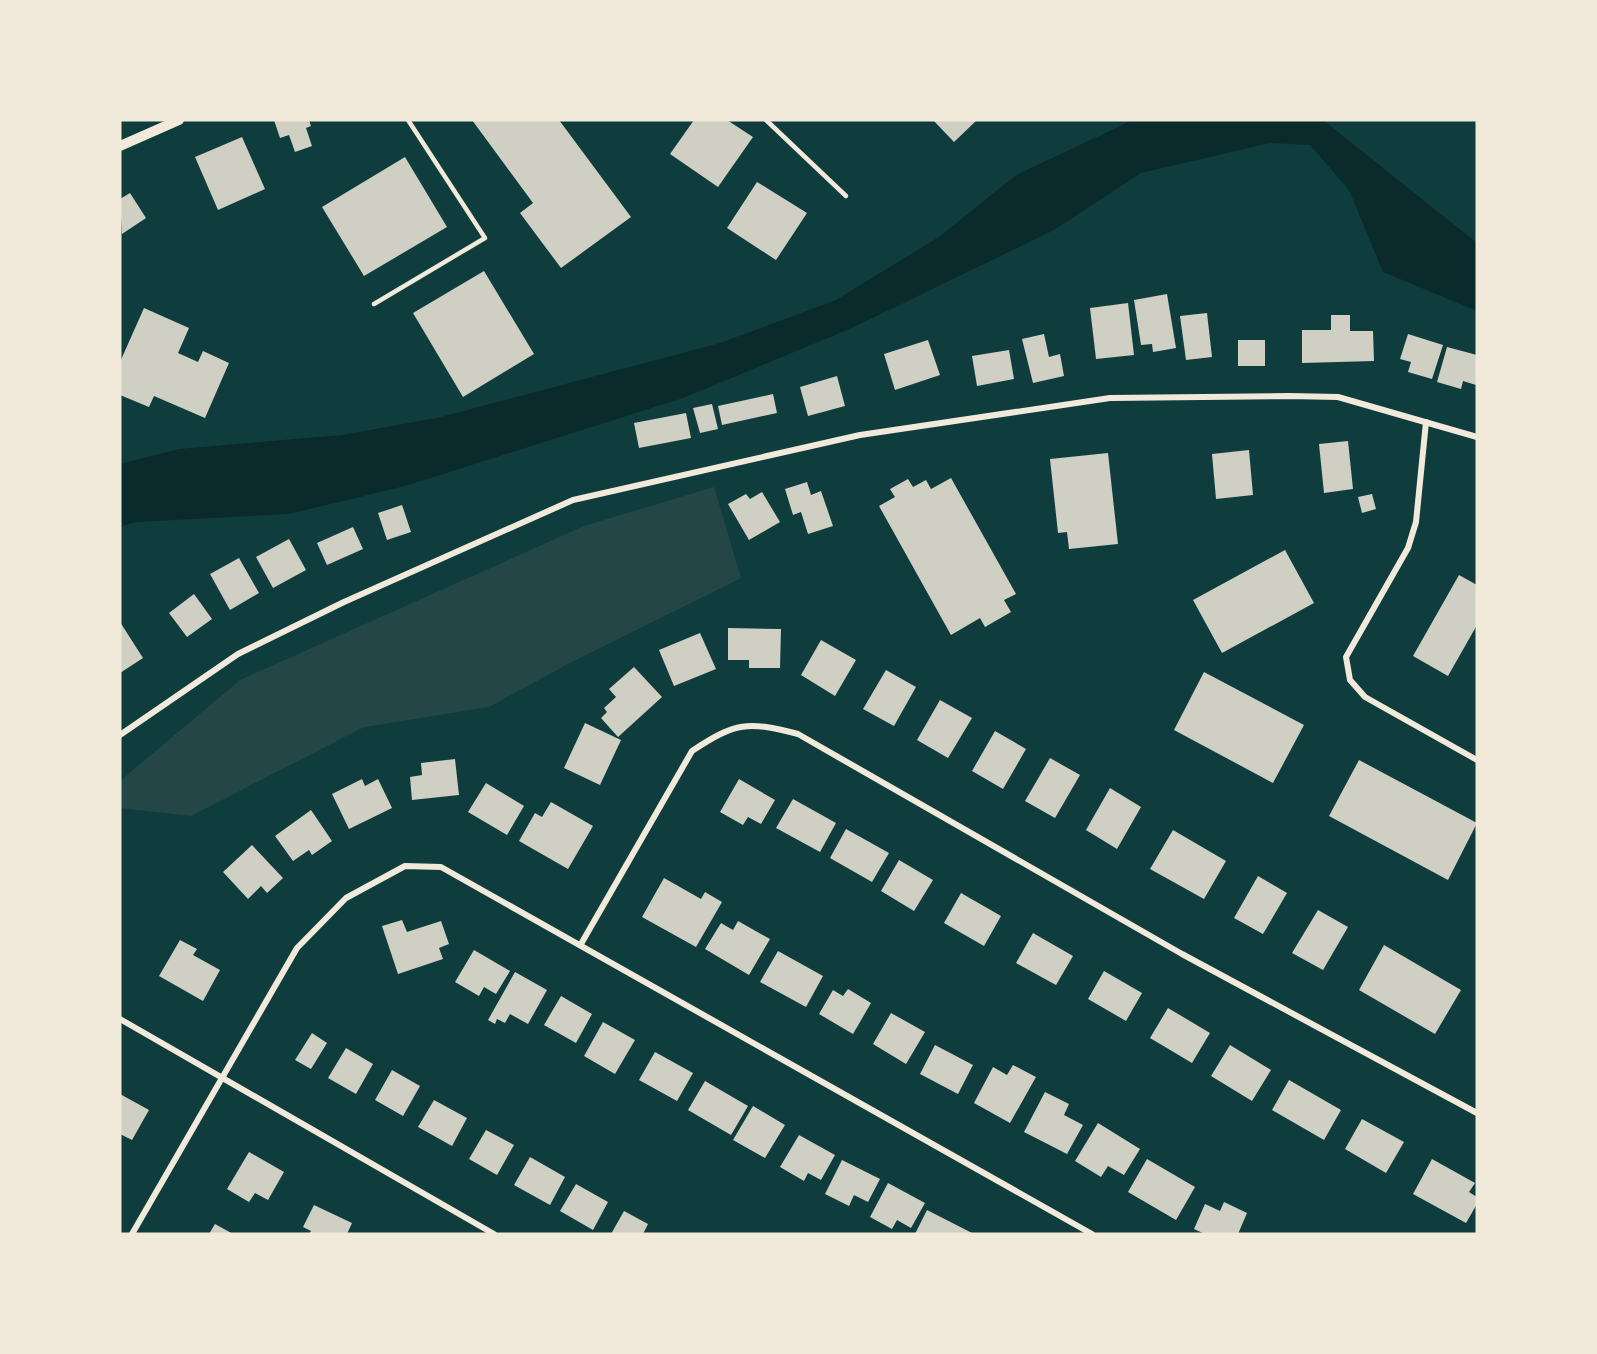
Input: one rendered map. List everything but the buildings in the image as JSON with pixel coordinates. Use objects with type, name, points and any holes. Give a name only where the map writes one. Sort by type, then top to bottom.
[{"type":"street","points":[[120,146],[180,120]]},
{"type":"street","points":[[120,735],[238,654],[344,602],[573,500],[860,435],[1110,398],[1338,397],[1477,437]]},
{"type":"street","points":[[1426,422],[1416,522],[1408,548],[1346,657],[1350,680],[1365,697],[1477,760]]},
{"type":"street","points":[[581,944],[692,751],[722,732],[759,724],[798,734],[1182,954],[1477,1113]]},
{"type":"street","points":[[132,1234],[297,948],[346,898],[405,866],[441,867],[1092,1234]]},
{"type":"street","points":[[120,1019],[494,1234]]},
{"type":"lane","points":[[374,304],[485,238],[408,120]]},
{"type":"lane","points":[[766,120],[846,196]]},
{"type":"shaded area","points":[[1133,120],[1323,120],[1477,243],[1477,311],[1383,272],[1349,190],[1310,145],[1270,143],[1141,173],[1054,230],[852,328],[683,398],[405,486],[289,514],[136,522],[120,527],[120,464],[179,449],[342,435],[437,418],[720,343],[836,300],[939,237],[1016,175]]},
{"type":"shaded area","points":[[714,487],[741,578],[568,664],[489,707],[364,727],[191,816],[120,808],[120,781],[240,680],[584,526]]}]
